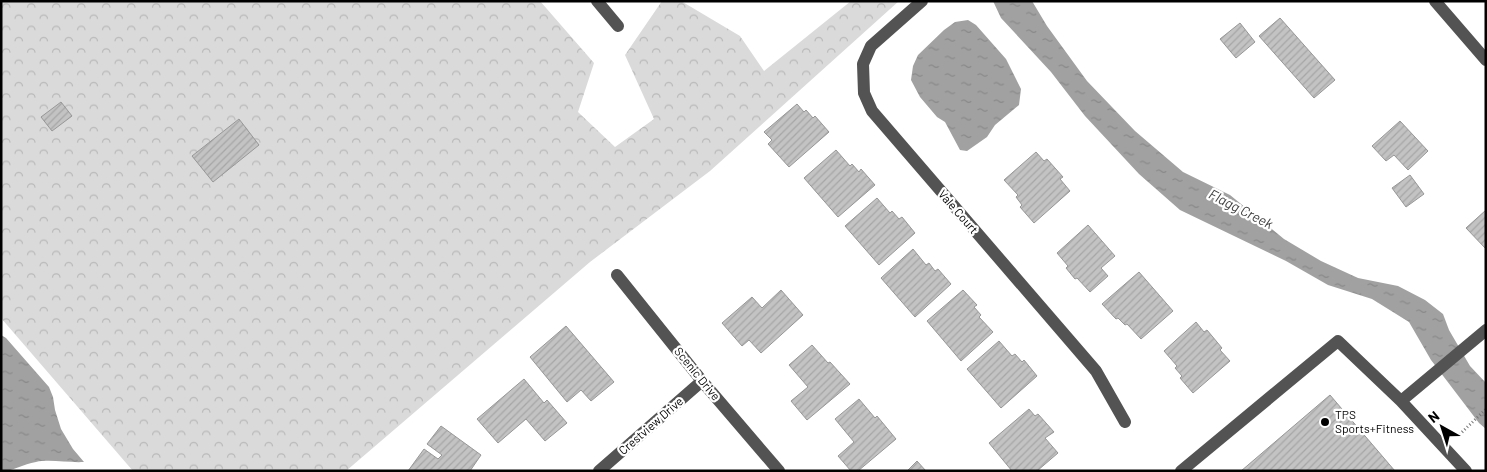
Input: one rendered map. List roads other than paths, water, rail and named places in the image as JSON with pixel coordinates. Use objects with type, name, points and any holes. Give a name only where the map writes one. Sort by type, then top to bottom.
[{"type":"street","points":[[597,1],[618,26]]},
{"type":"street","name":"Vale Court","points":[[922,1],[871,46],[863,64],[864,94],[872,112],[1096,371],[1125,422]]},
{"type":"street","points":[[1435,1],[1486,60]]},
{"type":"street","name":"Scenic Drive","points":[[616,275],[778,471]]},
{"type":"street","points":[[1401,401],[1486,330]]},
{"type":"street","points":[[1181,471],[1338,341],[1401,401],[1466,471]]},
{"type":"street","name":"Crestview Drive","points":[[599,471],[702,381]]},
{"type":"water","name":"Flagg Creek","points":[[993,1],[1032,1],[1047,26],[1087,81],[1135,131],[1183,172],[1230,195],[1284,239],[1321,261],[1358,278],[1398,286],[1425,300],[1443,314],[1449,330],[1470,366],[1486,383],[1486,429],[1479,423],[1431,360],[1409,322],[1372,299],[1328,285],[1286,261],[1180,210],[1139,174],[1085,116],[1051,72],[1001,18]]},
{"type":"water","points":[[968,20],[976,25],[1006,59],[1021,89],[1019,105],[995,125],[987,137],[967,151],[960,150],[945,122],[937,117],[920,97],[911,80],[913,66],[918,55],[955,22]]},
{"type":"water","points":[[1,335],[6,338],[49,387],[61,429],[73,449],[84,462],[41,461],[1,471]]},
{"type":"place","name":"TPS Sports+Fitness","points":[[1325,422]]}]
